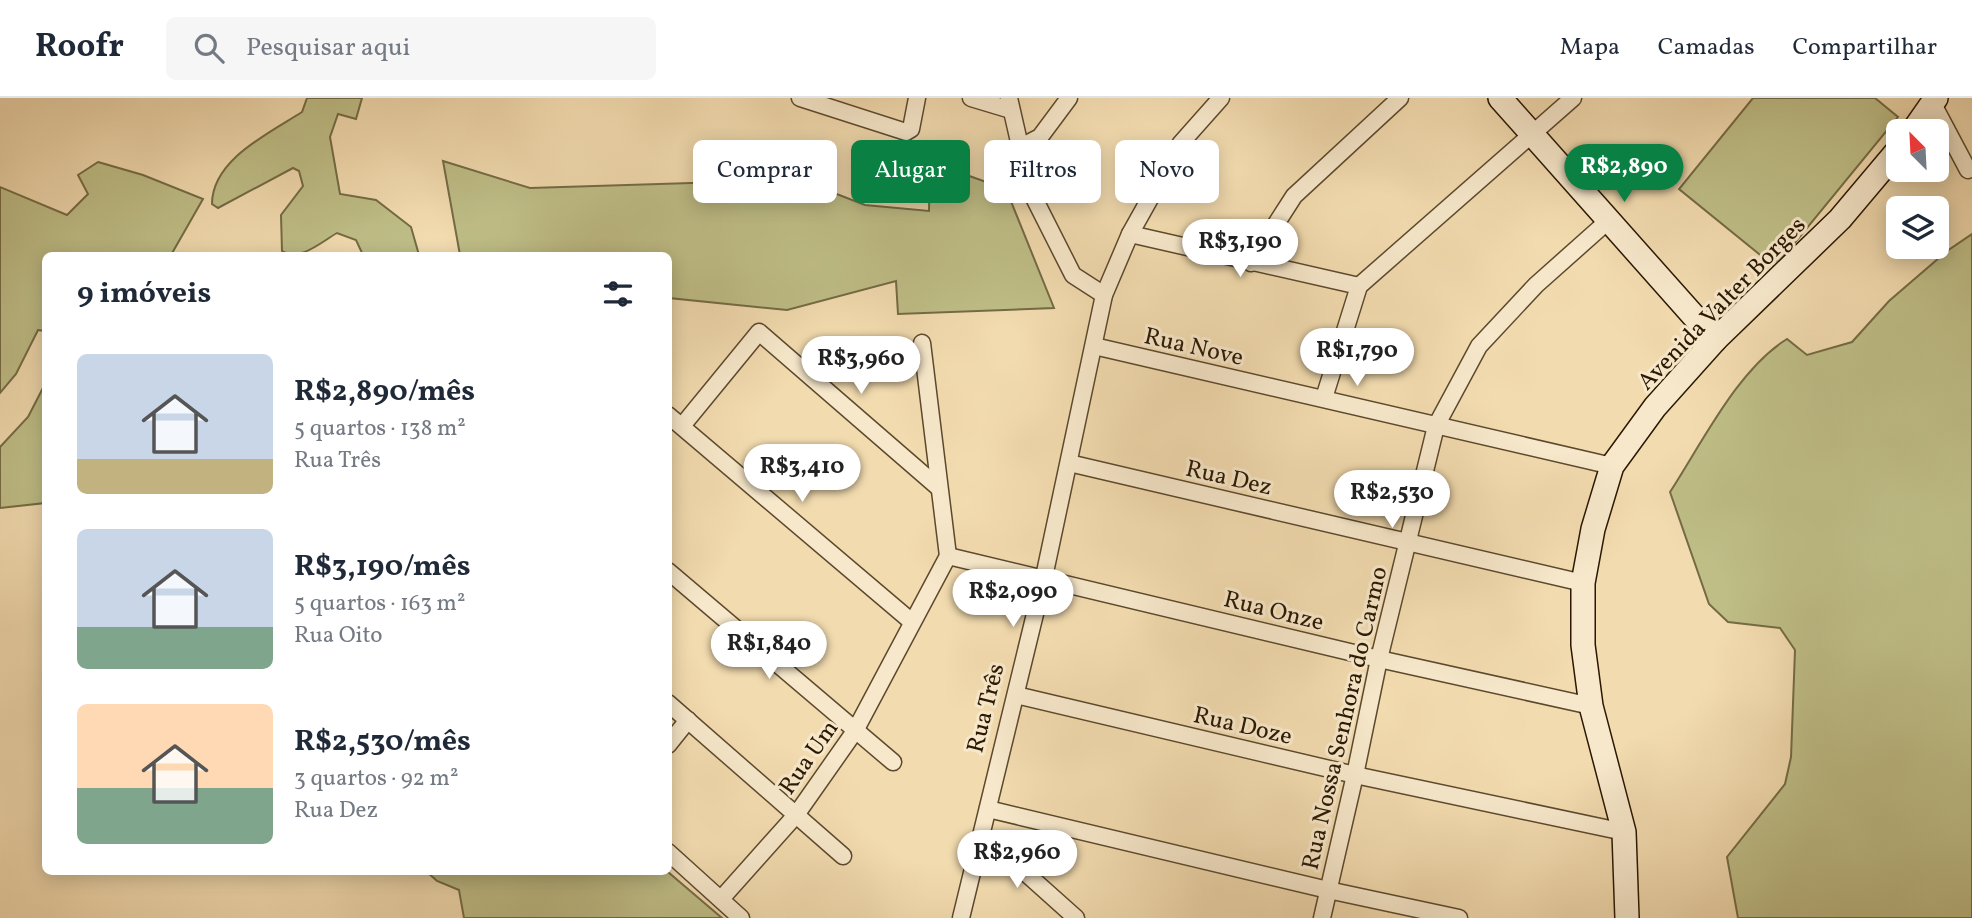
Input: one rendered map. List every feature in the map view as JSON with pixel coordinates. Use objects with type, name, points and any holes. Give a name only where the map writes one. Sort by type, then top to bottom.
[{"type":"street","points":[[800,98],[906,132],[911,129],[917,98]]},
{"type":"street","points":[[971,98],[1010,104],[1017,140]]},
{"type":"street","points":[[1034,140],[1040,137],[1069,98]]},
{"type":"street","name":"Rua Três","points":[[961,918],[1044,577],[1104,295],[1130,234],[1181,143],[1221,98]]},
{"type":"street","points":[[1251,262],[1294,196],[1400,98]]},
{"type":"street","points":[[1500,98],[1715,340]]},
{"type":"street","points":[[1324,398],[1359,286],[1573,98]]},
{"type":"street","points":[[1922,119],[1935,101],[1968,170]]},
{"type":"street","name":"Avenida Valter Borges","points":[[1626,918],[1624,832],[1591,706],[1583,645],[1583,583],[1593,529],[1612,466],[1655,407],[1715,340],[1840,219],[1886,164]]},
{"type":"street","points":[[1037,203],[1073,275],[1104,295]]},
{"type":"street","name":"Rua Nossa Senhora do Carmo","points":[[1322,918],[1356,775],[1379,659],[1436,426],[1479,346],[1536,285],[1609,220]]},
{"type":"street","points":[[1130,234],[1359,286]]},
{"type":"street","points":[[682,426],[759,332],[939,488]]},
{"type":"street","points":[[922,343],[948,555]]},
{"type":"street","name":"Rua Nove","points":[[1094,346],[1612,466]]},
{"type":"street","points":[[672,418],[912,622]]},
{"type":"street","name":"Rua Dez","points":[[1069,463],[1583,583]]},
{"type":"street","name":"Rua Um","points":[[721,898],[796,815],[855,732],[948,555]]},
{"type":"street","name":"Rua Onze","points":[[948,555],[1379,659],[1591,706]]},
{"type":"street","points":[[672,574],[893,762]]},
{"type":"street","name":"Rua Doze","points":[[1016,695],[1356,775],[1624,832]]},
{"type":"street","points":[[672,706],[843,856]]},
{"type":"street","points":[[672,740],[688,720]]},
{"type":"street","points":[[988,809],[1328,890],[1459,918]]},
{"type":"street","points":[[982,834],[1076,918]]},
{"type":"street","points":[[672,855],[741,918]]},
{"type":"shaded area","points":[[307,98],[362,98],[356,119],[338,114],[330,137],[340,194],[376,200],[411,227],[418,252],[362,252],[356,240],[337,233],[305,252],[282,251],[281,215],[303,186],[299,171],[293,168],[218,208],[212,204],[221,174],[232,161],[259,139],[302,112]]},
{"type":"shaded area","points":[[1753,98],[1875,98],[1898,117],[1886,119],[1886,132],[1775,267],[1679,189]]},
{"type":"shaded area","points":[[443,161],[530,188],[693,183],[693,203],[837,203],[837,194],[851,200],[851,203],[929,211],[929,203],[970,203],[970,176],[984,181],[984,203],[1012,203],[1054,308],[898,314],[896,281],[787,310],[672,298],[672,252],[459,252]]},
{"type":"shaded area","points":[[98,162],[143,175],[203,199],[173,252],[42,252],[42,331],[38,330],[16,374],[0,393],[0,187],[67,215],[88,194],[78,175]]},
{"type":"shaded area","points":[[1972,234],[1972,918],[1738,918],[1727,857],[1785,784],[1791,757],[1795,650],[1780,628],[1728,622],[1709,604],[1670,492],[1722,408],[1769,352],[1787,339],[1807,355],[1852,342],[1889,301],[1938,259],[1949,259],[1949,250]]},
{"type":"shaded area","points":[[42,390],[42,503],[0,508],[0,447],[28,417]]},
{"type":"shaded area","points":[[430,875],[672,875],[722,918],[464,918],[459,890],[437,881]]}]
